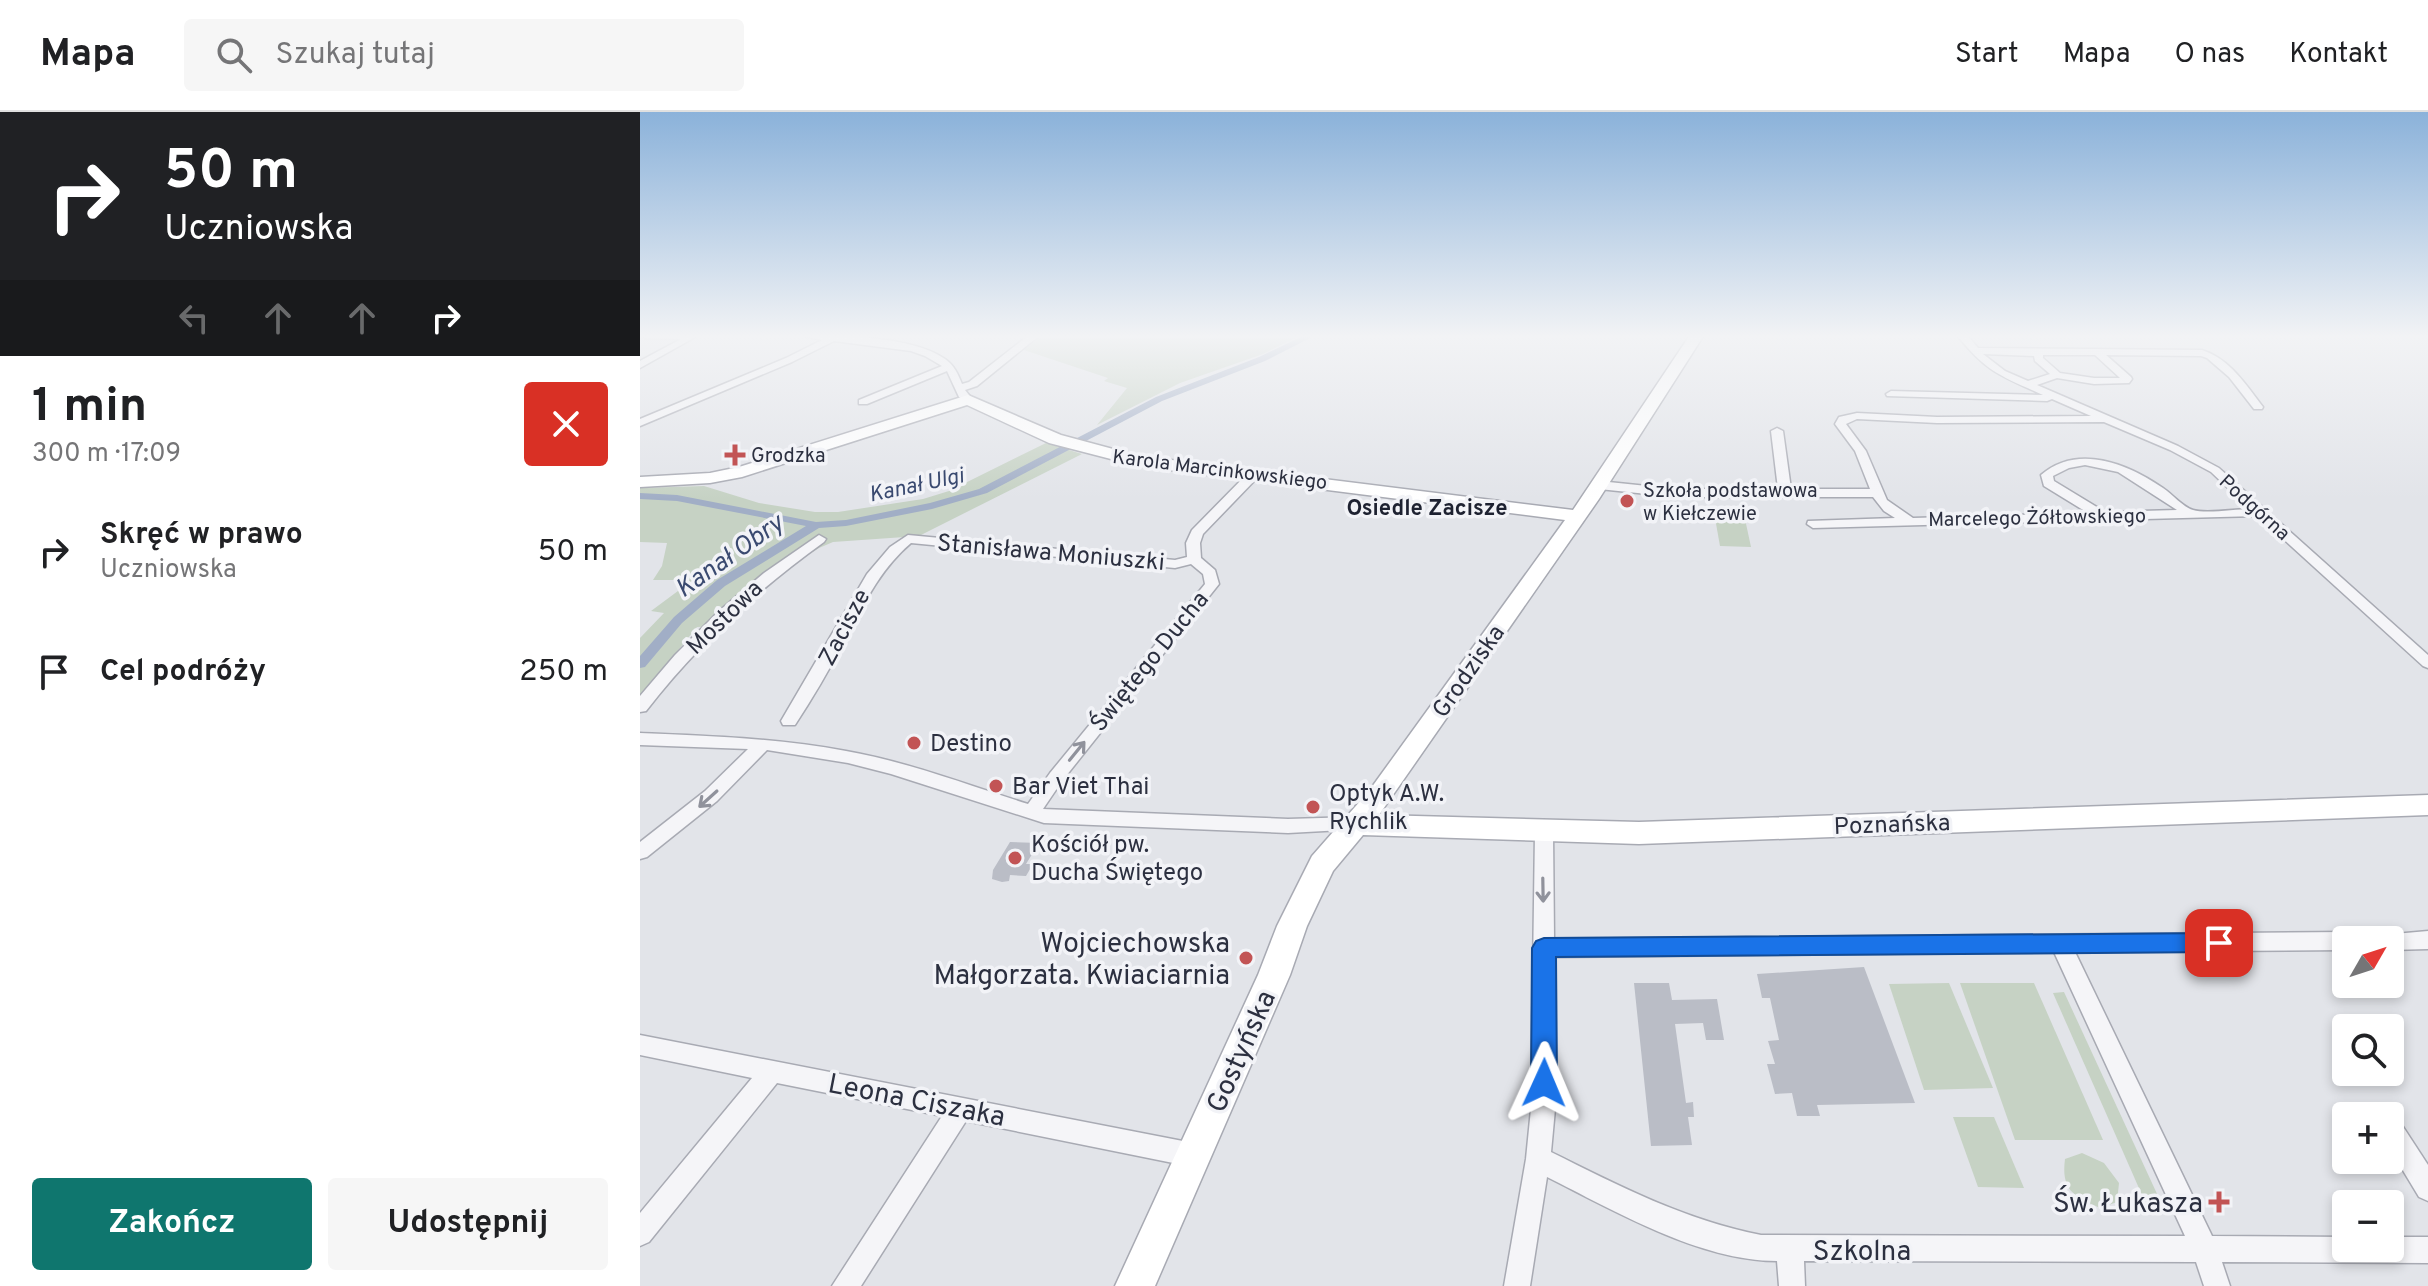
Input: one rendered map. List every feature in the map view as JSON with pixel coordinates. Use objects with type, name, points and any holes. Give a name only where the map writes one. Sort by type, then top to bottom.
[{"type":"street","points":[[640,423],[715,390]]},
{"type":"street","points":[[863,402],[893,390]]},
{"type":"street","points":[[641,481],[710,478],[742,472],[957,390]]},
{"type":"street","name":"Karola Marcinkowskiego","points":[[965,390],[1059,440],[1138,461],[1577,516]]},
{"type":"street","name":"Grodziska","points":[[1355,824],[1378,798],[1599,485],[1661,390]]},
{"type":"street","name":"Podgórna","points":[[2036,390],[2199,461],[2226,480],[2428,663]]},
{"type":"street","points":[[2243,390],[2258,407]]},
{"type":"street","name":"Podgórna","points":[[1891,394],[2053,397]]},
{"type":"street","points":[[1909,520],[1891,512],[1875,493],[1863,456],[1840,424],[1843,419],[1857,416],[2104,419]]},
{"type":"street","points":[[1777,431],[1785,493]]},
{"type":"street","points":[[2103,517],[2048,483],[2047,475],[2081,462],[2108,463],[2156,488],[2190,514]]},
{"type":"street","name":"Świętego Ducha","points":[[1031,813],[1056,777],[1212,584],[1210,573],[1194,559],[1193,543],[1197,533],[1254,474]]},
{"type":"street","points":[[1599,485],[1676,493],[1875,493]]},
{"type":"street","name":"Marcelego Żółtowskiego","points":[[1813,524],[2261,512]]},
{"type":"street","name":"Mostowa","points":[[640,707],[698,639],[739,598],[819,539]]},
{"type":"street","name":"Stanisława Moniuszki","points":[[908,539],[1175,564],[1194,559]]},
{"type":"street","name":"Zacisze","points":[[789,721],[814,684],[873,573],[892,550],[908,539]]},
{"type":"street","points":[[2409,646],[2428,646]]},
{"type":"street","points":[[640,739],[763,744],[870,762],[1031,813],[1275,825],[1355,824]]},
{"type":"street","points":[[640,852],[711,796],[763,744]]},
{"type":"street","name":"Poznańska","points":[[1355,824],[1639,833],[2428,805]]},
{"type":"street","name":"Gostyńska","points":[[1135,1286],[1309,889],[1322,864],[1355,824]]},
{"type":"street","points":[[1517,1286],[1538,1159],[1545,1057],[1544,832]]},
{"type":"street","points":[[2404,941],[2428,940]]},
{"type":"street","points":[[1544,948],[2332,941]]},
{"type":"street","points":[[2061,944],[2205,1251],[2217,1286]]},
{"type":"street","name":"Leona Ciszaka","points":[[640,1045],[1193,1155]]},
{"type":"street","points":[[640,1233],[772,1071]]},
{"type":"street","points":[[845,1286],[961,1108]]},
{"type":"street","points":[[2404,1149],[2428,1188]]},
{"type":"street","name":"Szkolna","points":[[1538,1159],[1698,1232],[1730,1243],[1790,1249],[2428,1250]]},
{"type":"street","points":[[1790,1249],[1792,1286]]},
{"type":"green space","points":[[1126,390],[1167,390],[1097,425]]},
{"type":"green space","points":[[1046,443],[1082,454],[919,536],[833,542],[819,548],[786,569],[731,615],[723,626],[697,627],[640,697],[640,638],[664,613],[651,611],[682,588],[675,584],[677,580],[653,580],[662,566],[667,543],[640,542],[640,488],[704,486],[759,503],[815,512],[838,512],[923,499],[949,491]]},
{"type":"green space","points":[[1715,518],[1745,519],[1751,547],[1720,546]]},
{"type":"green space","points":[[1949,983],[1993,1088],[1924,1090],[1889,984]]},
{"type":"green space","points":[[1960,983],[2034,983],[2103,1140],[2015,1140]]},
{"type":"green space","points":[[2064,992],[2158,1196],[2142,1195],[2053,993]]},
{"type":"green space","points":[[1953,1117],[1994,1117],[2024,1188],[1978,1187]]},
{"type":"green space","points":[[2082,1153],[2104,1163],[2119,1183],[2117,1202],[2100,1208],[2071,1191],[2065,1178],[2065,1159]]},
{"type":"building","name":"Kościół pw. Ducha Świętego","points":[[1010,842],[1039,843],[1026,864],[1033,864],[1026,876],[1010,875],[1009,881],[1002,882],[992,879],[993,870]]},
{"type":"building","points":[[1864,967],[1915,1103],[1817,1105],[1820,1116],[1797,1116],[1792,1093],[1775,1094],[1767,1064],[1775,1064],[1768,1041],[1779,1040],[1770,998],[1762,998],[1757,974]]},
{"type":"building","points":[[1634,983],[1669,983],[1672,1000],[1717,999],[1724,1040],[1706,1040],[1703,1023],[1675,1024],[1686,1103],[1693,1102],[1694,1117],[1688,1117],[1692,1145],[1651,1146]]},
{"type":"waterway","name":"Kanał Ulgi","points":[[816,525],[846,523],[932,506],[983,491],[1159,399],[1183,390]]},
{"type":"waterway","name":"Kanał Ulgi","points":[[640,496],[677,498],[816,525]]},
{"type":"waterway","name":"Kanał Obry","points":[[640,664],[678,620],[721,583],[816,525]]},
{"type":"place","name":"Grodzka","points":[[735,455]]},
{"type":"place","name":"Szkoła podstawowa w Kiełczewie","points":[[1627,501]]},
{"type":"place","name":"Destino","points":[[914,743]]},
{"type":"place","name":"Bar Viet Thai","points":[[996,786]]},
{"type":"place","name":"Optyk A.W. Rychlik","points":[[1313,807]]},
{"type":"place","name":"Kościół pw. Ducha Świętego","points":[[1015,858]]},
{"type":"place","name":"Wojciechowska Małgorzata. Kwiaciarnia","points":[[1246,958]]},
{"type":"place","name":"Św. Łukasza","points":[[2219,1202]]},
{"type":"district","name":"Osiedle Zacisze","points":[[1427,507]]},
{"type":"route","points":[[1544,1083],[1544,948],[2219,943]]}]
